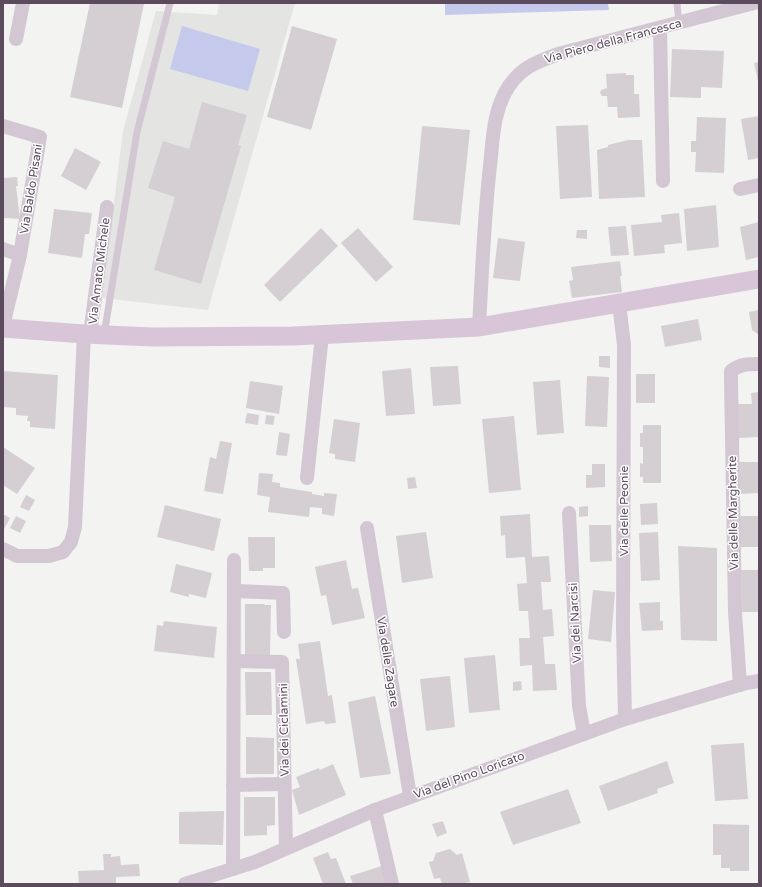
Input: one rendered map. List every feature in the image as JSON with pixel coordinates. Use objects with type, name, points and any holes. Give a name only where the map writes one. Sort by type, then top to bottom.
[{"type":"street","points":[[16,39],[23,3]]},
{"type":"street","name":"Via Piero della Francesca","points":[[479,327],[485,213],[496,116],[501,100],[509,86],[518,75],[533,63],[558,54],[754,3]]},
{"type":"street","points":[[660,28],[663,182]]},
{"type":"street","name":"Via Baldo Pisani","points":[[3,126],[40,136],[20,255]]},
{"type":"street","points":[[740,189],[759,185]]},
{"type":"street","name":"Via Amato Michele","points":[[3,549],[17,556],[49,556],[63,552],[70,542],[75,527],[107,207]]},
{"type":"street","points":[[3,249],[20,255],[3,327],[93,335],[161,337],[293,336],[479,327],[759,279]]},
{"type":"street","name":"Via delle Peonie","points":[[619,303],[624,345],[625,719]]},
{"type":"street","points":[[307,478],[322,334]]},
{"type":"street","name":"Via delle Margherite","points":[[740,685],[735,612],[731,371],[737,366],[744,364],[759,364]]},
{"type":"street","name":"Via dei Narcisi","points":[[569,513],[579,706],[584,734]]},
{"type":"street","name":"Via delle Zagare","points":[[367,528],[410,796]]},
{"type":"street","points":[[233,869],[234,560]]},
{"type":"street","points":[[235,592],[283,593],[284,632]]},
{"type":"street","name":"Via dei Ciclamini","points":[[234,661],[282,662],[286,848]]},
{"type":"street","name":"Via del Pino Loricato","points":[[185,884],[255,862],[410,796],[625,719],[740,685],[759,681]]},
{"type":"street","points":[[233,785],[284,784]]},
{"type":"street","points":[[375,810],[392,884]]},
{"type":"lane","points":[[93,335],[137,132],[170,3]]},
{"type":"lane","points":[[677,3],[679,23]]},
{"type":"shaded area","points":[[219,3],[295,3],[208,310],[102,298],[123,131],[156,11],[217,15]]},
{"type":"shaded area","points":[[445,3],[608,3],[609,10],[445,15]]},
{"type":"shaded area","points":[[182,26],[260,49],[248,91],[170,69]]},
{"type":"building","points":[[90,3],[144,4],[122,108],[70,97]]},
{"type":"building","points":[[292,26],[337,39],[311,130],[267,117]]},
{"type":"building","points":[[672,49],[724,51],[722,88],[701,87],[701,98],[670,97]]},
{"type":"building","points":[[759,62],[759,81],[758,81],[754,63]]},
{"type":"building","points":[[626,73],[626,75],[634,75],[634,94],[639,94],[640,117],[618,118],[617,107],[608,107],[607,96],[602,96],[600,93],[601,90],[607,88],[606,74]]},
{"type":"building","points":[[202,102],[247,115],[238,145],[241,146],[201,284],[154,270],[175,197],[148,188],[163,141],[189,149]]},
{"type":"building","points":[[759,116],[759,158],[748,160],[741,119]]},
{"type":"building","points":[[697,117],[726,118],[724,173],[695,172],[696,152],[691,152],[691,141],[696,141]]},
{"type":"building","points":[[588,125],[592,197],[560,199],[556,126]]},
{"type":"building","points":[[422,126],[470,130],[460,225],[413,220]]},
{"type":"building","points":[[628,140],[642,140],[645,197],[599,199],[597,150],[608,147],[608,145]]},
{"type":"building","points":[[75,148],[101,162],[86,190],[61,176]]},
{"type":"building","points":[[17,177],[18,186],[16,186],[20,219],[4,218],[3,221],[3,178]]},
{"type":"building","points":[[716,205],[719,247],[687,251],[684,209]]},
{"type":"building","points":[[54,209],[92,213],[89,234],[85,234],[82,258],[48,253]]},
{"type":"building","points":[[679,213],[682,243],[664,245],[665,253],[634,256],[631,225],[662,222],[661,215]]},
{"type":"building","points":[[759,222],[759,257],[746,260],[740,227]]},
{"type":"building","points":[[626,226],[629,255],[611,256],[608,227]]},
{"type":"building","points":[[321,228],[338,246],[280,302],[264,285]]},
{"type":"building","points":[[358,228],[393,267],[376,282],[341,243]]},
{"type":"building","points":[[577,230],[587,230],[587,239],[576,238]]},
{"type":"building","points":[[498,238],[525,242],[520,281],[493,278]]},
{"type":"building","points":[[620,261],[622,292],[572,298],[569,281],[573,280],[571,267]]},
{"type":"building","points":[[759,310],[759,335],[752,330],[749,312]]},
{"type":"building","points":[[698,319],[702,340],[665,347],[661,326]]},
{"type":"building","points":[[599,356],[610,356],[610,368],[599,367]]},
{"type":"building","points":[[458,366],[461,404],[433,406],[430,367]]},
{"type":"building","points":[[411,368],[415,414],[386,416],[382,371]]},
{"type":"building","points":[[3,371],[58,375],[55,429],[30,427],[30,421],[27,421],[28,416],[16,415],[16,408],[3,407]]},
{"type":"building","points":[[636,374],[655,374],[655,403],[636,403]]},
{"type":"building","points":[[587,376],[609,377],[607,427],[585,426]]},
{"type":"building","points":[[560,380],[564,433],[537,435],[533,382]]},
{"type":"building","points":[[250,381],[283,386],[279,414],[246,408]]},
{"type":"building","points":[[759,392],[759,437],[738,438],[737,404],[752,404],[751,393]]},
{"type":"building","points":[[247,413],[259,415],[258,425],[245,423]]},
{"type":"building","points":[[266,415],[275,416],[273,425],[265,424]]},
{"type":"building","points":[[514,416],[521,490],[489,493],[482,419]]},
{"type":"building","points":[[334,419],[360,423],[355,462],[335,459],[335,454],[329,453]]},
{"type":"building","points":[[643,425],[661,425],[661,483],[643,483],[643,477],[640,477],[640,463],[643,464],[643,447],[640,447],[640,433],[643,433]]},
{"type":"building","points":[[279,432],[290,434],[287,456],[276,455]]},
{"type":"building","points":[[220,441],[232,443],[223,494],[204,491],[210,457],[216,459]]},
{"type":"building","points":[[3,447],[35,468],[17,494],[3,485]]},
{"type":"building","points":[[739,462],[759,462],[759,493],[739,494]]},
{"type":"building","points":[[592,464],[605,464],[605,487],[586,488],[586,475],[592,475]]},
{"type":"building","points":[[259,473],[273,474],[272,482],[280,483],[280,487],[312,492],[312,494],[324,496],[324,493],[337,494],[334,516],[322,514],[322,508],[310,507],[309,517],[268,512],[270,497],[257,495]]},
{"type":"building","points":[[415,477],[417,488],[408,489],[407,478]]},
{"type":"building","points":[[26,495],[35,500],[29,511],[20,507]]},
{"type":"building","points":[[657,503],[658,524],[641,525],[640,504]]},
{"type":"building","points":[[165,505],[221,519],[214,551],[157,537]]},
{"type":"building","points":[[588,506],[588,516],[579,517],[579,507]]},
{"type":"building","points":[[3,514],[10,518],[3,531]]},
{"type":"building","points":[[530,514],[532,557],[549,556],[551,582],[541,582],[543,610],[552,609],[554,636],[543,637],[545,664],[555,664],[557,690],[533,691],[532,665],[520,666],[519,638],[530,638],[528,611],[519,611],[517,584],[527,583],[525,557],[506,558],[505,535],[501,536],[500,516]]},
{"type":"building","points":[[16,516],[26,521],[20,533],[10,528]]},
{"type":"building","points":[[739,516],[759,516],[759,547],[739,547]]},
{"type":"building","points":[[589,525],[611,525],[612,561],[590,562]]},
{"type":"building","points":[[426,532],[433,578],[402,583],[396,536]]},
{"type":"building","points":[[658,532],[660,580],[641,581],[639,533]]},
{"type":"building","points":[[248,537],[275,537],[275,568],[263,568],[263,571],[249,571]]},
{"type":"building","points":[[678,546],[717,548],[717,641],[681,640]]},
{"type":"building","points":[[346,560],[352,589],[358,588],[365,618],[332,625],[326,595],[321,596],[315,567]]},
{"type":"building","points":[[176,564],[212,573],[206,598],[189,594],[189,597],[170,592]]},
{"type":"building","points":[[741,570],[759,570],[759,612],[742,612]]},
{"type":"building","points":[[593,590],[615,592],[611,642],[588,639]]},
{"type":"building","points":[[660,602],[660,621],[663,621],[663,630],[642,631],[639,603]]},
{"type":"building","points":[[245,604],[271,605],[270,655],[245,656]]},
{"type":"building","points":[[164,621],[217,627],[214,658],[154,651],[157,625],[163,626]]},
{"type":"building","points":[[320,641],[328,696],[332,695],[336,723],[325,724],[324,721],[306,724],[296,659],[300,659],[298,644]]},
{"type":"building","points":[[495,655],[500,710],[469,713],[464,658]]},
{"type":"building","points":[[245,672],[271,672],[272,715],[246,715]]},
{"type":"building","points":[[450,676],[455,727],[426,731],[420,679]]},
{"type":"building","points":[[521,681],[522,690],[513,691],[513,682]]},
{"type":"building","points":[[375,696],[391,774],[360,778],[348,702]]},
{"type":"building","points":[[246,737],[274,738],[274,774],[246,774]]},
{"type":"building","points":[[744,743],[748,799],[715,801],[711,745]]},
{"type":"building","points":[[667,761],[674,783],[657,789],[658,793],[608,811],[599,786]]},
{"type":"building","points":[[333,764],[346,795],[299,815],[292,790],[300,787],[296,777],[319,768],[320,770]]},
{"type":"building","points":[[568,789],[581,823],[513,845],[500,812]]},
{"type":"building","points":[[244,797],[275,797],[275,825],[267,826],[267,835],[244,836]]},
{"type":"building","points":[[224,811],[223,845],[179,844],[179,812]]},
{"type":"building","points":[[443,821],[447,833],[437,837],[432,824]]},
{"type":"building","points":[[713,824],[749,825],[749,871],[730,871],[730,868],[721,868],[721,855],[713,855]]},
{"type":"building","points":[[450,849],[457,855],[462,853],[470,882],[461,884],[442,884],[440,878],[434,879],[429,862],[433,861],[436,853]]},
{"type":"building","points":[[328,852],[331,859],[336,858],[346,884],[323,884],[313,858]]},
{"type":"building","points":[[103,854],[111,854],[111,857],[120,856],[121,865],[139,864],[140,876],[116,877],[116,883],[79,884],[78,871],[104,870]]},
{"type":"building","points":[[385,865],[389,884],[353,884],[350,876]]}]
